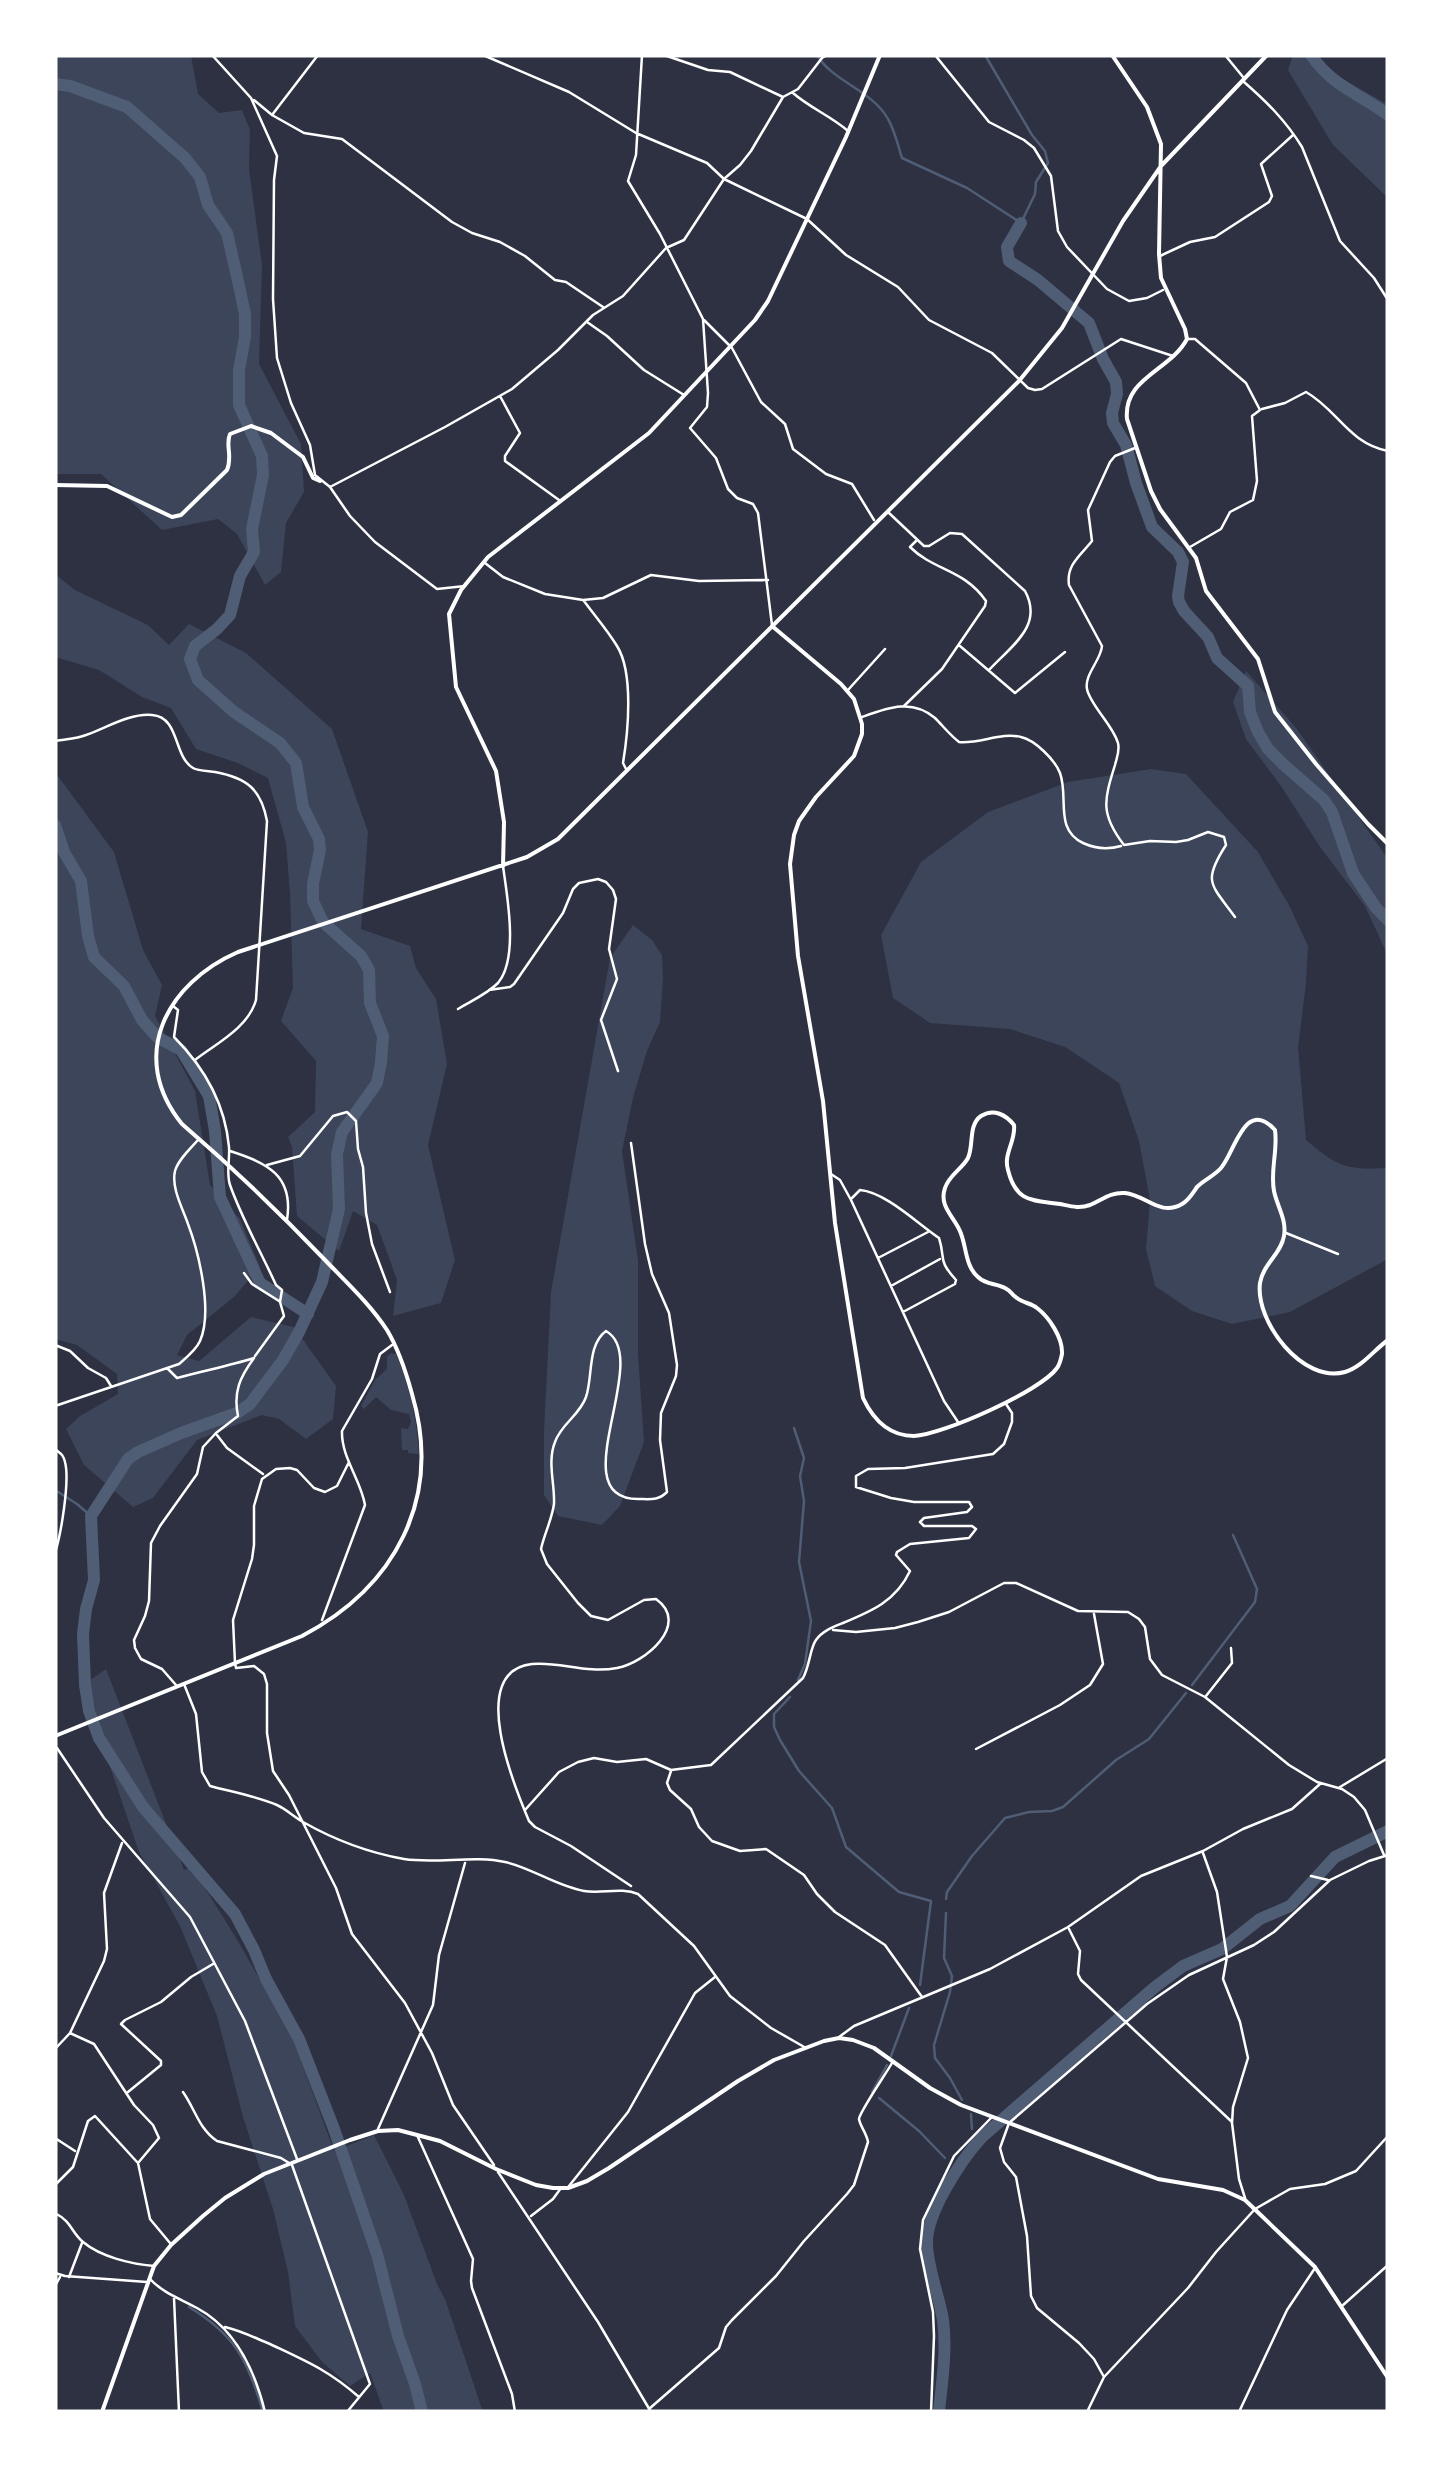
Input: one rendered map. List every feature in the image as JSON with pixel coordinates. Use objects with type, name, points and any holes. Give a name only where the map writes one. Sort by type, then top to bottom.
[{"type":"street","points":[[212,55],[272,115],[304,133],[342,139],[452,222],[526,256],[555,280],[566,282],[604,308]]},
{"type":"street","points":[[272,115],[318,55]]},
{"type":"street","points":[[484,55],[569,92],[636,132],[707,163],[724,179],[807,219],[846,255],[898,287],[929,320],[992,353],[1019,381],[1036,390],[1116,341],[1127,339],[1175,357]]},
{"type":"street","points":[[642,55],[636,155],[628,181],[702,319],[732,348],[761,402],[786,424],[793,450],[826,474],[852,484],[876,524]]},
{"type":"street","points":[[664,55],[708,70],[730,72],[783,97]]},
{"type":"street","points":[[458,1009],[497,984],[505,972],[509,927],[502,866],[504,822],[496,771],[456,687],[450,614],[484,562],[649,433],[732,348],[768,301],[849,132],[880,55]]},
{"type":"street","points":[[935,55],[989,122],[1034,148],[1053,187],[1058,231],[1067,247],[1106,288],[1128,301],[1147,298],[1164,289]]},
{"type":"street","points":[[1112,55],[1139,94],[1161,144],[1159,257],[1164,289],[1186,329],[1187,339],[1175,357],[1143,380],[1128,398],[1127,419],[1150,491],[1188,548],[1206,591],[1258,659],[1271,702],[1282,722],[1388,844]]},
{"type":"street","points":[[1225,55],[1294,134],[1340,241],[1374,278],[1388,300]]},
{"type":"street","points":[[55,1736],[320,1626],[340,1613],[382,1573],[398,1546],[420,1482],[420,1426],[407,1374],[394,1344],[368,1305],[287,1220],[182,1124],[161,1092],[156,1054],[162,1026],[172,1006],[192,980],[238,952],[528,857],[558,839],[1019,381],[1067,320],[1123,221],[1161,166],[1266,55]]},
{"type":"street","points":[[330,487],[500,396],[586,322],[623,296],[666,248],[684,240],[724,179],[751,151],[783,97],[798,89],[824,56]]},
{"type":"street","points":[[792,92],[849,132]]},
{"type":"street","points":[[251,98],[276,156],[273,299],[277,358],[291,403],[310,444],[315,475],[330,487],[350,516],[376,542],[437,589],[465,586]]},
{"type":"street","points":[[1159,257],[1190,242],[1215,238],[1269,202],[1272,196],[1261,164],[1294,134]]},
{"type":"street","points":[[702,319],[706,406],[690,428],[716,458],[728,489],[752,504],[758,514],[772,626],[847,691],[860,717],[862,734],[854,756],[805,810],[794,835],[790,879],[798,956],[823,1101],[834,1223],[863,1398],[870,1413],[882,1426],[912,1436],[931,1433],[1005,1402],[1058,1367],[1062,1353],[1056,1333],[1038,1308],[975,1275],[962,1235],[945,1208],[947,1182],[969,1156],[974,1126],[982,1115],[994,1112],[1014,1126],[1007,1166],[1012,1181],[1025,1197],[1039,1203],[1080,1208],[1108,1195],[1123,1193],[1160,1208],[1176,1207],[1221,1168],[1244,1126],[1254,1120],[1266,1122],[1275,1130],[1274,1191],[1285,1232],[1260,1283],[1261,1307],[1270,1328],[1313,1369],[1336,1374],[1359,1365],[1388,1340]]},
{"type":"street","points":[[586,322],[608,336],[644,370],[684,395]]},
{"type":"street","points":[[1187,339],[1195,340],[1246,383],[1260,410]]},
{"type":"street","points":[[1188,548],[1221,529],[1230,512],[1253,500],[1257,481],[1252,416],[1260,410],[1306,392],[1358,439],[1388,452]]},
{"type":"street","points":[[500,396],[520,432],[505,461],[560,501]]},
{"type":"street","points":[[55,485],[107,486],[172,517],[181,515],[227,470],[231,461],[228,439],[235,431],[251,426],[288,444],[303,457],[313,478],[320,480]]},
{"type":"street","points":[[1124,845],[1106,811],[1119,750],[1117,738],[1087,690],[1102,646],[1067,574],[1092,541],[1088,510],[1110,462],[1135,448]]},
{"type":"street","points":[[888,512],[917,540],[929,546],[950,532],[962,534],[1025,591],[1031,602],[1029,625],[989,670]]},
{"type":"street","points":[[904,706],[942,669],[986,606],[986,601],[962,576],[920,557],[910,546],[917,540]]},
{"type":"street","points":[[484,562],[502,577],[545,594],[584,600],[603,598],[651,575],[698,581],[768,580]]},
{"type":"street","points":[[584,600],[619,648],[628,674],[622,764],[627,770]]},
{"type":"street","points":[[959,645],[1016,693],[1064,652]]},
{"type":"street","points":[[847,691],[885,648]]},
{"type":"street","points":[[860,717],[904,706],[924,710],[959,742],[1002,736],[1020,736],[1030,741],[1061,774],[1066,826],[1071,836],[1098,848],[1150,840],[1176,842],[1208,832],[1224,837],[1226,845],[1210,874],[1212,886],[1235,917]]},
{"type":"street","points":[[55,741],[81,737],[153,714],[169,723],[186,761],[194,769],[243,780],[264,804],[267,821],[253,1012],[196,1060]]},
{"type":"street","points":[[489,990],[514,984],[563,913],[579,882],[606,882],[616,899],[609,949],[617,979],[601,1020],[618,1071]]},
{"type":"street","points":[[172,1006],[178,1010],[174,1037],[196,1060],[218,1102],[229,1150],[228,1182],[276,1285],[282,1290],[284,1316],[239,1377],[235,1403],[238,1416],[203,1447],[197,1474],[151,1543],[149,1601],[134,1640],[136,1654],[162,1669],[177,1686]]},
{"type":"street","points":[[267,1165],[300,1156],[333,1116],[347,1112],[354,1117],[372,1244],[390,1292]]},
{"type":"street","points":[[55,1406],[179,1364],[200,1342],[204,1309],[200,1265],[174,1184],[175,1170],[201,1140]]},
{"type":"street","points":[[631,1144],[645,1244],[652,1274],[669,1313],[676,1365],[676,1376],[661,1413],[660,1440],[667,1492],[654,1499],[631,1499],[613,1488],[606,1476],[611,1420],[621,1375],[617,1344],[606,1332],[597,1340],[583,1406],[554,1443],[554,1510],[540,1550],[547,1564],[591,1616],[608,1620],[644,1600],[656,1599],[664,1604],[668,1627],[664,1638],[648,1654],[620,1668],[591,1671],[535,1663],[522,1666],[506,1681],[497,1716],[506,1758],[529,1822],[631,1886]]},
{"type":"street","points":[[229,1150],[267,1165],[282,1180],[287,1192],[287,1220]]},
{"type":"street","points":[[831,1174],[840,1180],[851,1200],[958,1424]]},
{"type":"street","points":[[851,1200],[860,1190],[872,1191],[940,1242],[941,1259],[955,1284],[903,1312]]},
{"type":"street","points":[[878,1258],[929,1232]]},
{"type":"street","points":[[1285,1232],[1338,1254]]},
{"type":"street","points":[[891,1286],[941,1259]]},
{"type":"street","points":[[244,1273],[252,1284],[280,1302]]},
{"type":"street","points":[[320,1626],[363,1514],[364,1498],[342,1438],[344,1424],[372,1379],[380,1354],[394,1344]]},
{"type":"street","points":[[55,1346],[70,1351],[112,1387]]},
{"type":"street","points":[[167,1368],[181,1378],[254,1358]]},
{"type":"street","points":[[524,1810],[559,1772],[594,1758],[617,1762],[646,1759],[671,1770],[711,1766],[803,1678],[810,1666],[813,1644],[828,1630],[882,1606],[896,1594],[910,1571],[896,1556],[902,1548],[969,1538],[976,1530],[968,1525],[920,1524],[924,1518],[967,1512],[972,1507],[969,1502],[892,1498],[856,1487],[856,1476],[868,1469],[905,1468],[993,1454],[1004,1444],[1012,1422],[1012,1412],[1005,1402]]},
{"type":"street","points":[[216,1434],[227,1448],[265,1476]]},
{"type":"street","points":[[55,1449],[64,1458],[64,1500],[55,1553]]},
{"type":"street","points":[[348,1462],[336,1486],[324,1492],[290,1468],[265,1476],[254,1506],[252,1559],[233,1620],[234,1663],[236,1668],[254,1666],[264,1674],[268,1684],[269,1756],[273,1771],[336,1888],[352,1934],[404,2003],[432,2052],[453,2105],[598,2322],[650,2411],[719,2348],[726,2327],[776,2276],[854,2184],[868,2142],[860,2112],[893,2062]]},
{"type":"street","points":[[828,1630],[856,1632],[918,1622],[949,1612],[1004,1583],[1016,1583],[1078,1611],[1128,1612],[1145,1627],[1150,1659],[1162,1675],[1206,1697],[1289,1766],[1354,1797],[1386,1856],[1369,1860],[1330,1880],[1274,1932],[1189,1975],[1147,2004],[1008,2123],[1000,2148],[1004,2162],[1016,2177],[1027,2236],[1032,2296],[1037,2308],[1094,2358],[1104,2377]]},
{"type":"street","points":[[976,1749],[1090,1685],[1104,1664],[1093,1613]]},
{"type":"street","points":[[1206,1697],[1232,1662],[1231,1648]]},
{"type":"street","points":[[184,1683],[196,1714],[202,1772],[210,1786],[282,1807],[333,1836],[397,1857],[501,1860],[584,1891],[628,1890],[638,1894],[694,1946],[730,1996],[786,2038],[806,2048]]},
{"type":"street","points":[[57,1748],[123,1841],[190,1917],[246,2021],[370,2384],[347,2412]]},
{"type":"street","points":[[1339,1788],[1388,1758]]},
{"type":"street","points":[[671,1770],[667,1782],[670,1790],[692,1809],[712,1842],[740,1851],[766,1849],[804,1875],[835,1912],[885,1945],[923,1998]]},
{"type":"street","points":[[102,2412],[154,2266],[171,2245],[224,2198],[264,2174],[350,2140],[378,2131],[398,2130],[440,2141],[536,2184],[568,2188],[608,2168],[757,2069],[839,2038],[854,2026],[990,1969],[1068,1928],[1142,1876],[1292,1809],[1321,1783]]},
{"type":"street","points":[[55,2048],[70,2034],[104,1961],[104,1893],[123,1841]]},
{"type":"street","points":[[1202,1851],[1217,1892],[1227,1956],[1223,1979],[1240,2022],[1248,2058],[1232,2123],[1245,2200]]},
{"type":"street","points":[[378,2131],[432,2005],[439,1955],[466,1861]]},
{"type":"street","points":[[1311,1876],[1330,1880]]},
{"type":"street","points":[[1068,1928],[1080,1951],[1081,1980],[1232,2123]]},
{"type":"street","points":[[126,2093],[161,2061],[121,2024],[215,1963]]},
{"type":"street","points":[[568,2188],[628,2112],[695,1994],[715,1976]]},
{"type":"street","points":[[70,2034],[94,2044],[153,2125],[159,2138],[138,2163]]},
{"type":"street","points":[[839,2038],[874,2048],[962,2106],[1158,2179],[1222,2190],[1245,2200],[1316,2267],[1388,2378]]},
{"type":"street","points":[[183,2092],[202,2129],[217,2141],[292,2161]]},
{"type":"street","points":[[55,2185],[72,2167],[88,2121],[95,2116],[138,2163],[150,2219],[171,2245]]},
{"type":"street","points":[[931,2412],[933,2312],[920,2249],[923,2220],[954,2156],[993,2117]]},
{"type":"street","points":[[417,2134],[472,2259],[472,2288],[512,2394],[515,2412]]},
{"type":"street","points":[[1087,2412],[1104,2377],[1255,2209],[1290,2190],[1325,2184],[1356,2170],[1388,2136]]},
{"type":"street","points":[[55,2138],[77,2152]]},
{"type":"street","points":[[530,2217],[561,2188]]},
{"type":"street","points":[[55,2213],[68,2221],[83,2242],[102,2253],[154,2266]]},
{"type":"street","points":[[70,2276],[83,2242]]},
{"type":"street","points":[[1238,2412],[1287,2310],[1316,2267]]},
{"type":"street","points":[[1342,2306],[1387,2267]]},
{"type":"street","points":[[55,2273],[149,2280],[202,2310],[224,2327],[244,2356],[266,2412]]},
{"type":"street","points":[[55,2286],[61,2275]]},
{"type":"street","points":[[174,2296],[179,2412]]},
{"type":"street","points":[[224,2327],[300,2356],[336,2376],[360,2397]]},
{"type":"shaded area","points":[[55,55],[191,55],[198,94],[219,113],[242,110],[250,130],[249,169],[262,265],[259,364],[301,444],[304,492],[286,523],[281,572],[265,585],[237,534],[218,519],[162,530],[101,474],[55,474]]},
{"type":"shaded area","points":[[1293,55],[1302,55],[1388,105],[1388,198],[1333,145],[1288,70]]},
{"type":"shaded area","points":[[55,574],[75,590],[148,625],[169,645],[189,624],[246,653],[332,729],[368,832],[361,929],[410,946],[416,968],[436,999],[447,1064],[428,1145],[455,1260],[441,1303],[393,1316],[397,1280],[377,1225],[353,1211],[339,1251],[297,1216],[288,1137],[315,1112],[316,1061],[281,1021],[293,988],[290,894],[286,843],[268,778],[196,749],[171,708],[142,697],[99,670],[55,657]]},
{"type":"shaded area","points":[[1246,671],[1297,729],[1388,859],[1388,956],[1365,906],[1246,739],[1233,702]]},
{"type":"shaded area","points":[[1151,769],[1186,774],[1258,852],[1308,946],[1298,1047],[1306,1140],[1343,1165],[1388,1168],[1388,1259],[1290,1312],[1232,1324],[1192,1311],[1155,1286],[1146,1249],[1150,1200],[1139,1141],[1119,1083],[1065,1047],[1010,1029],[930,1023],[893,998],[881,935],[921,862],[988,812],[1068,782]]},
{"type":"shaded area","points":[[55,772],[114,852],[143,950],[162,985],[155,1016],[195,1091],[210,1185],[240,1219],[260,1267],[234,1297],[187,1335],[177,1355],[199,1361],[251,1317],[294,1327],[336,1386],[333,1419],[306,1439],[279,1419],[262,1415],[197,1440],[153,1498],[133,1507],[84,1465],[66,1429],[118,1394],[117,1374],[77,1345],[55,1339]]},
{"type":"shaded area","points":[[633,925],[652,940],[662,955],[663,978],[660,1022],[633,1098],[622,1151],[638,1260],[638,1354],[644,1442],[620,1506],[602,1525],[558,1516],[544,1495],[551,1292],[610,958]]},
{"type":"shaded area","points":[[391,1353],[396,1354],[409,1391],[419,1454],[402,1450],[401,1428],[408,1429],[409,1414],[391,1410],[376,1397],[364,1409],[361,1406],[375,1380],[387,1369]]},
{"type":"shaded area","points":[[106,1669],[184,1870],[189,1868],[208,1893],[292,2036],[334,2151],[374,2135],[404,2195],[445,2299],[483,2412],[384,2412],[370,2373],[350,2386],[322,2362],[295,2326],[288,2272],[273,2209],[243,2117],[217,2016],[180,1926],[139,1852],[103,1746],[89,1681]]},
{"type":"waterway","points":[[817,55],[881,109],[893,128],[902,158],[967,188],[1021,223],[1035,194],[1036,182],[1048,163],[1045,151],[985,55]]},
{"type":"waterway","points":[[1311,55],[1337,82],[1388,115]]},
{"type":"waterway","points":[[55,84],[127,107],[185,158],[200,177],[208,205],[227,233],[245,314],[239,405],[262,456],[263,475],[252,529],[254,552],[240,576],[230,615],[195,646],[190,659],[198,680],[234,712],[280,743],[296,763],[303,807],[319,839],[313,901],[323,922],[361,956],[369,970],[370,1003],[383,1036],[377,1083],[342,1132],[337,1154],[339,1209],[322,1282],[283,1360],[250,1404],[237,1413],[181,1433],[128,1459],[91,1516],[94,1580],[83,1634],[89,1711],[99,1738],[143,1807],[235,1914],[299,2039],[377,2254],[422,2412]]},
{"type":"waterway","points":[[1021,223],[1007,247],[1009,261],[1089,323],[1116,382],[1113,423],[1126,445],[1152,527],[1183,562],[1179,602],[1208,637],[1217,658],[1248,686],[1250,712],[1268,749],[1332,812],[1353,873],[1388,920]]},
{"type":"waterway","points":[[55,825],[64,852],[81,881],[94,957],[124,986],[142,1020],[157,1037],[181,1050],[209,1096],[220,1197],[260,1283],[308,1314]]},
{"type":"waterway","points":[[794,1428],[804,1458],[800,1476],[804,1501],[799,1562],[811,1621],[805,1664],[798,1680]]},
{"type":"waterway","points":[[55,1490],[91,1516]]},
{"type":"waterway","points":[[1192,1685],[1255,1602],[1257,1589],[1233,1535]]},
{"type":"waterway","points":[[946,1899],[972,1856],[1005,1818],[1063,1807],[1116,1760],[1149,1739],[1186,1693]]},
{"type":"waterway","points":[[790,1697],[774,1714],[774,1727],[799,1771],[832,1808],[846,1847],[899,1892],[931,1901],[920,1985]]},
{"type":"waterway","points":[[939,2412],[944,2332],[931,2273],[928,2232],[946,2188],[974,2147],[1155,1987],[1183,1966],[1222,1949],[1260,1919],[1290,1906],[1335,1857],[1388,1831]]},
{"type":"waterway","points":[[946,1913],[944,1958],[952,1976],[934,2045],[935,2058],[962,2100]]},
{"type":"waterway","points":[[891,2056],[909,2008]]},
{"type":"waterway","points":[[872,2092],[887,2065]]},
{"type":"waterway","points":[[879,2098],[945,2158]]},
{"type":"waterway","points":[[971,2114],[972,2129]]},
{"type":"waterway","points":[[969,2151],[970,2145]]},
{"type":"waterway","points":[[189,2307],[218,2328],[238,2350],[263,2412]]}]
